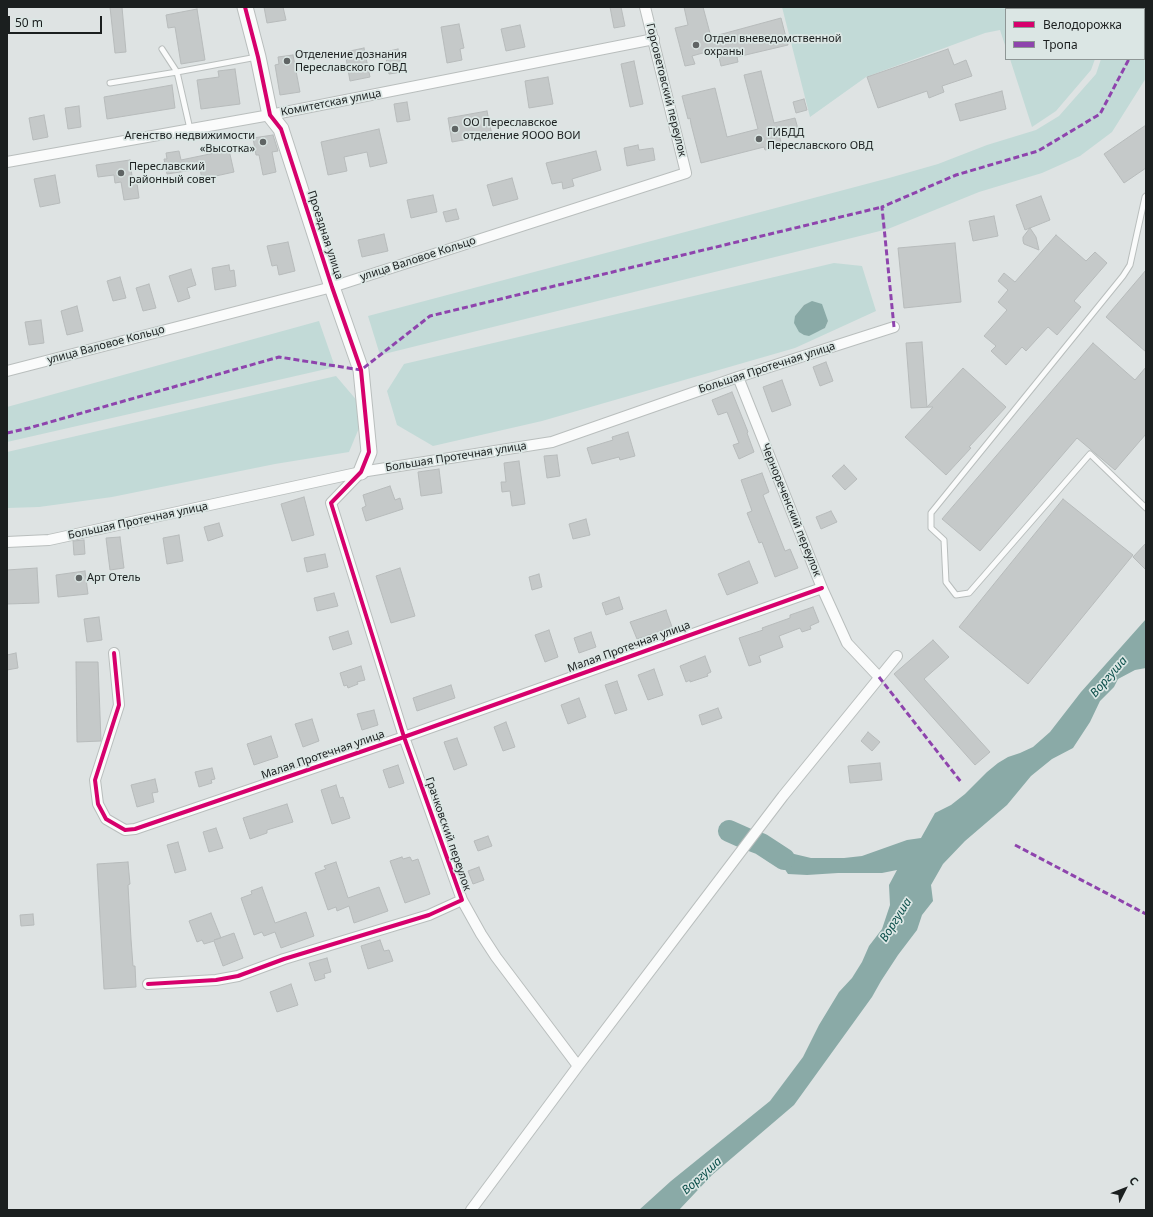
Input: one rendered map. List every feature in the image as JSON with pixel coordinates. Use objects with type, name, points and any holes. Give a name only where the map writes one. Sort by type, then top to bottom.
[{"type":"street","name":"Проездная улица","points":[[245,7],[258,57],[270,115],[281,129],[332,287],[361,370],[369,452],[361,472]]},
{"type":"street","name":"Горсоветовский переулок","points":[[645,7],[686,173]]},
{"type":"street","name":"Комитетская улица","points":[[7,162],[270,115],[654,39]]},
{"type":"street","name":"улица Валовое Кольцо","points":[[7,371],[332,287],[686,173]]},
{"type":"street","name":"Большая Протечная улица","points":[[7,542],[49,540],[361,472],[552,442],[738,377],[894,327]]},
{"type":"street","name":"Чернореченский переулок","points":[[738,377],[822,588],[847,643],[879,677]]},
{"type":"street","name":"Грачковский переулок","points":[[148,984],[216,980],[238,976],[284,959],[429,915],[462,900],[404,736],[331,503],[361,472]]},
{"type":"street","name":"Малая Протечная улица","points":[[114,654],[119,705],[94,780],[98,804],[106,819],[125,830],[143,826],[404,736],[822,588]]},
{"type":"street","points":[[471,1210],[578,1066],[783,796],[897,656]]},
{"type":"street","points":[[462,900],[496,957],[578,1066]]},
{"type":"lane","points":[[162,48],[177,72],[190,129]]},
{"type":"lane","points":[[110,83],[258,57]]},
{"type":"lane","points":[[1146,196],[1130,265],[1123,276],[931,513],[931,528],[944,540],[946,582],[956,595],[969,593],[1090,454],[1146,508]]},
{"type":"shaded area","points":[[782,7],[1112,7],[1005,8],[1005,45],[1000,30],[985,33],[866,77],[810,117]]},
{"type":"shaded area","points":[[1146,7],[1146,78],[1112,132],[1080,156],[1042,173],[979,192],[888,229],[380,355],[368,316],[889,178],[938,164],[987,145],[1036,130],[1059,116],[1096,74],[1101,60],[1145,60],[1145,8],[1118,8]]},
{"type":"shaded area","points":[[1010,60],[1095,60],[1091,70],[1056,111],[1032,127]]},
{"type":"shaded area","points":[[834,263],[862,266],[876,311],[795,348],[542,421],[433,446],[397,425],[387,391],[404,364]],"holes":[[[812,302],[828,321],[825,328],[819,331],[795,316],[804,305]]]},
{"type":"shaded area","points":[[319,321],[335,367],[7,442],[7,407]]},
{"type":"shaded area","points":[[336,376],[359,403],[359,428],[349,452],[275,464],[112,497],[39,507],[7,508],[7,452]]},
{"type":"water","points":[[812,301],[822,304],[828,321],[825,328],[809,336],[799,332],[794,323],[795,316],[804,305]]},
{"type":"water","name":"Воргуша","points":[[1146,619],[1146,668],[1135,670],[1118,679],[1114,687],[1100,701],[1090,722],[1073,748],[1052,759],[1031,776],[1007,805],[965,841],[943,864],[931,885],[933,901],[922,915],[917,930],[898,955],[872,997],[794,1105],[712,1175],[679,1210],[639,1210],[671,1181],[770,1101],[803,1057],[819,1025],[839,992],[852,978],[862,962],[869,946],[882,929],[890,905],[889,885],[897,870],[882,873],[807,875],[788,874],[784,868],[769,862],[761,856],[760,843],[770,842],[790,853],[811,858],[844,858],[862,856],[907,840],[921,838],[935,813],[951,805],[965,794],[998,763],[1008,757],[1033,747],[1050,732],[1081,692]]},
{"type":"building","points":[[110,7],[122,7],[126,52],[115,53]]},
{"type":"building","points":[[264,7],[283,7],[286,20],[267,23]]},
{"type":"building","points":[[610,7],[621,7],[625,26],[614,28]]},
{"type":"building","points":[[684,7],[703,7],[711,37],[781,18],[788,45],[737,57],[738,62],[721,66],[717,49],[692,56],[695,64],[685,66],[675,28],[688,25]]},
{"type":"building","points":[[197,9],[205,60],[181,64],[175,27],[168,28],[166,15]]},
{"type":"building","points":[[459,24],[464,48],[460,49],[462,60],[447,63],[441,27]]},
{"type":"building","points":[[520,25],[525,47],[506,51],[501,29]]},
{"type":"building","points":[[364,48],[370,77],[350,81],[345,52]]},
{"type":"building","points":[[398,49],[402,72],[389,74],[385,52]]},
{"type":"building","points":[[948,49],[954,65],[966,60],[972,76],[942,86],[944,92],[929,98],[927,91],[878,108],[867,77]]},
{"type":"building","points":[[293,55],[300,92],[280,95],[275,65],[279,64],[278,57]]},
{"type":"building","points":[[634,61],[643,104],[630,107],[621,64]]},
{"type":"building","points":[[235,69],[240,104],[201,109],[197,80],[219,77],[218,71]]},
{"type":"building","points":[[761,71],[774,123],[795,118],[798,129],[779,134],[782,146],[765,150],[764,147],[701,163],[690,118],[688,119],[682,96],[715,88],[727,137],[758,129],[744,75]]},
{"type":"building","points":[[548,77],[553,104],[529,108],[525,81]]},
{"type":"building","points":[[172,85],[175,108],[107,119],[104,97]]},
{"type":"building","points":[[1002,91],[1006,109],[960,121],[955,104]]},
{"type":"building","points":[[804,99],[807,110],[796,113],[793,102]]},
{"type":"building","points":[[407,102],[410,120],[397,122],[394,104]]},
{"type":"building","points":[[79,106],[81,127],[68,129],[65,108]]},
{"type":"building","points":[[487,111],[492,135],[452,142],[448,118]]},
{"type":"building","points":[[44,115],[48,137],[33,140],[29,118]]},
{"type":"building","points":[[1146,125],[1146,168],[1124,183],[1104,154]]},
{"type":"building","points":[[379,129],[387,163],[370,167],[367,152],[344,157],[347,171],[328,175],[321,142]]},
{"type":"building","points":[[273,135],[278,151],[272,152],[276,172],[263,175],[259,155],[256,155],[253,138]]},
{"type":"building","points":[[638,145],[639,150],[653,148],[655,160],[627,166],[624,148]]},
{"type":"building","points":[[229,150],[234,172],[202,179],[200,169],[167,174],[164,159],[167,159],[166,153],[179,151],[181,160]]},
{"type":"building","points":[[596,151],[601,170],[572,179],[574,186],[563,189],[562,182],[552,184],[546,163]]},
{"type":"building","points":[[130,160],[133,184],[137,183],[139,198],[124,200],[121,182],[115,183],[114,175],[98,177],[96,165]]},
{"type":"building","points":[[55,175],[60,203],[40,207],[34,179]]},
{"type":"building","points":[[512,178],[518,199],[493,206],[487,185]]},
{"type":"building","points":[[433,195],[437,212],[411,218],[407,200]]},
{"type":"building","points":[[1041,196],[1050,220],[1025,230],[1016,205]]},
{"type":"building","points":[[456,209],[459,219],[446,222],[443,212]]},
{"type":"building","points":[[994,216],[998,236],[973,241],[969,221]]},
{"type":"building","points":[[1030,228],[1036,237],[1039,250],[1024,244],[1023,237]]},
{"type":"building","points":[[384,234],[388,251],[362,257],[358,240]]},
{"type":"building","points":[[1056,235],[1086,261],[1095,252],[1107,263],[1074,301],[1081,307],[1057,335],[1048,327],[1026,351],[1022,347],[1006,365],[991,351],[996,346],[984,336],[1007,310],[998,302],[1008,290],[998,281],[1004,273],[1015,282]]},
{"type":"building","points":[[288,242],[295,271],[279,275],[277,265],[272,266],[267,246]]},
{"type":"building","points":[[955,243],[961,302],[904,308],[898,248]]},
{"type":"building","points":[[229,265],[230,271],[234,270],[236,286],[215,290],[212,268]]},
{"type":"building","points":[[191,269],[196,285],[187,288],[190,298],[178,302],[169,276]]},
{"type":"building","points":[[1146,270],[1146,352],[1106,317]]},
{"type":"building","points":[[120,277],[126,298],[113,301],[107,281]]},
{"type":"building","points":[[149,284],[156,308],[143,311],[136,288]]},
{"type":"building","points":[[77,306],[83,331],[67,335],[61,311]]},
{"type":"building","points":[[41,320],[44,343],[29,345],[25,322]]},
{"type":"building","points":[[922,342],[927,407],[963,368],[1006,407],[969,447],[971,448],[946,475],[905,437],[933,407],[911,408],[906,343]]},
{"type":"building","points":[[1093,343],[1135,380],[1146,367],[1146,434],[1115,470],[1077,438],[980,551],[942,519]]},
{"type":"building","points":[[826,362],[833,381],[820,386],[813,367]]},
{"type":"building","points":[[782,380],[791,405],[772,412],[763,387]]},
{"type":"building","points":[[732,392],[748,432],[747,433],[754,452],[739,459],[733,445],[739,443],[727,412],[718,415],[712,400]]},
{"type":"building","points":[[628,432],[635,456],[620,460],[619,457],[592,464],[587,448],[613,440],[612,437]]},
{"type":"building","points":[[557,455],[560,476],[547,478],[544,456]]},
{"type":"building","points":[[519,461],[525,504],[512,506],[510,491],[502,492],[501,482],[506,482],[504,463]]},
{"type":"building","points":[[844,465],[857,479],[845,490],[832,476]]},
{"type":"building","points":[[439,469],[442,493],[421,496],[418,472]]},
{"type":"building","points":[[762,473],[769,492],[763,495],[785,551],[790,549],[798,568],[775,577],[762,542],[759,543],[747,513],[752,511],[741,480]]},
{"type":"building","points":[[390,486],[395,500],[400,498],[403,509],[366,521],[362,508],[366,506],[363,495]]},
{"type":"building","points":[[304,497],[314,535],[292,541],[281,504]]},
{"type":"building","points":[[1063,499],[1133,555],[1028,684],[959,627]]},
{"type":"building","points":[[831,511],[837,522],[821,529],[816,517]]},
{"type":"building","points":[[586,519],[590,535],[573,539],[569,524]]},
{"type":"building","points":[[219,523],[223,536],[208,541],[204,527]]},
{"type":"building","points":[[179,535],[183,561],[167,564],[163,538]]},
{"type":"building","points":[[120,537],[124,568],[110,570],[106,538]]},
{"type":"building","points":[[84,540],[85,554],[74,555],[73,541]]},
{"type":"building","points":[[1146,543],[1146,570],[1133,557]]},
{"type":"building","points":[[325,554],[328,567],[307,572],[304,558]]},
{"type":"building","points":[[749,561],[758,583],[727,595],[718,574]]},
{"type":"building","points":[[37,568],[39,603],[7,604],[7,570]]},
{"type":"building","points":[[400,568],[415,616],[391,623],[376,576]]},
{"type":"building","points":[[85,571],[88,594],[58,597],[56,575]]},
{"type":"building","points":[[539,574],[542,587],[532,590],[529,577]]},
{"type":"building","points":[[334,593],[338,606],[317,611],[314,598]]},
{"type":"building","points":[[619,597],[623,609],[606,615],[602,603]]},
{"type":"building","points":[[813,607],[819,622],[810,626],[811,629],[802,632],[800,628],[779,636],[783,647],[759,656],[761,662],[749,666],[739,638],[763,630],[762,628],[790,618],[790,615]]},
{"type":"building","points":[[666,610],[672,627],[637,639],[630,622]]},
{"type":"building","points":[[99,617],[102,640],[87,642],[84,619]]},
{"type":"building","points":[[549,630],[558,657],[545,662],[535,635]]},
{"type":"building","points":[[348,631],[352,644],[333,650],[329,637]]},
{"type":"building","points":[[591,632],[596,647],[579,653],[574,638]]},
{"type":"building","points":[[933,640],[949,657],[924,679],[990,752],[975,765],[894,674]]},
{"type":"building","points":[[16,653],[18,668],[7,670],[7,655]]},
{"type":"building","points":[[705,656],[711,672],[707,674],[708,676],[686,682],[680,666]]},
{"type":"building","points":[[76,662],[98,662],[101,741],[77,742]]},
{"type":"building","points":[[361,666],[365,680],[357,682],[358,684],[348,688],[347,685],[344,686],[340,673]]},
{"type":"building","points":[[654,669],[663,695],[648,700],[638,675]]},
{"type":"building","points":[[617,681],[627,710],[615,714],[605,685]]},
{"type":"building","points":[[451,685],[455,698],[417,711],[413,698]]},
{"type":"building","points":[[579,698],[586,717],[568,724],[561,705]]},
{"type":"building","points":[[718,708],[722,718],[702,725],[699,715]]},
{"type":"building","points":[[374,710],[378,725],[362,730],[357,714]]},
{"type":"building","points":[[312,719],[319,741],[303,747],[295,724]]},
{"type":"building","points":[[506,722],[515,747],[503,751],[494,727]]},
{"type":"building","points":[[868,732],[880,742],[872,751],[861,741]]},
{"type":"building","points":[[271,736],[278,757],[254,765],[247,744]]},
{"type":"building","points":[[457,738],[467,765],[454,770],[444,742]]},
{"type":"building","points":[[880,763],[882,780],[850,783],[848,766]]},
{"type":"building","points":[[398,765],[404,783],[389,788],[383,770]]},
{"type":"building","points":[[212,768],[215,779],[211,780],[212,783],[199,787],[195,772]]},
{"type":"building","points":[[155,779],[158,792],[152,793],[154,802],[137,807],[131,785]]},
{"type":"building","points":[[336,785],[340,798],[343,797],[350,818],[332,824],[321,790]]},
{"type":"building","points":[[287,804],[293,822],[267,830],[267,833],[250,839],[243,818]]},
{"type":"building","points":[[216,828],[223,848],[209,852],[203,832]]},
{"type":"building","points":[[488,836],[492,846],[478,851],[474,841]]},
{"type":"building","points":[[178,842],[186,870],[175,873],[167,845]]},
{"type":"building","points":[[402,857],[403,859],[410,857],[412,861],[418,859],[430,894],[405,903],[390,861]]},
{"type":"building","points":[[128,862],[131,939],[136,987],[104,989],[97,864]]},
{"type":"building","points":[[336,862],[348,898],[379,887],[388,911],[354,923],[349,906],[337,911],[336,907],[328,910],[315,873],[326,869],[324,866]]},
{"type":"building","points":[[479,867],[484,880],[473,884],[468,871]]},
{"type":"building","points":[[262,887],[275,923],[306,912],[314,936],[281,948],[275,932],[264,936],[262,932],[254,935],[241,898],[252,894],[251,891]]},
{"type":"building","points":[[211,913],[221,938],[234,933],[243,958],[223,966],[214,941],[204,944],[202,940],[197,942],[189,921]]},
{"type":"building","points":[[33,914],[34,925],[21,926],[20,915]]},
{"type":"building","points":[[380,940],[384,951],[389,950],[393,961],[368,969],[361,946]]},
{"type":"building","points":[[327,958],[331,972],[324,974],[325,978],[315,981],[309,963]]},
{"type":"building","points":[[291,984],[298,1005],[277,1012],[270,992]]},
{"type":"waterway","points":[[729,831],[747,839]]},
{"type":"waterway","points":[[753,841],[761,844],[784,859]]},
{"type":"marked path","points":[[894,327],[882,207],[956,175],[1038,151],[1100,114],[1128,60]]},
{"type":"marked path","points":[[7,433],[279,357],[361,370],[430,316],[882,207]]},
{"type":"marked path","points":[[879,677],[961,782]]},
{"type":"marked path","points":[[1015,845],[1146,914]]},
{"type":"cycle path","points":[[148,984],[216,980],[238,976],[284,959],[429,915],[462,900],[404,737],[331,503],[361,472],[369,452],[361,370],[332,287],[281,129],[270,115],[258,57],[245,7]]},
{"type":"cycle path","points":[[114,653],[119,705],[95,780],[98,804],[106,819],[125,830],[135,829],[404,737],[822,588]]},
{"type":"place","name":"Отдел вневедомственной охраны","points":[[696,45]]},
{"type":"place","name":"Отделение дознания Переславского ГОВД","points":[[287,61]]},
{"type":"place","name":"ОО Переславское отделение ЯООО ВОИ","points":[[455,129]]},
{"type":"place","name":"ГИБДД Переславского ОВД","points":[[759,139]]},
{"type":"place","name":"Агенство недвижимости «Высотка»","points":[[263,142]]},
{"type":"place","name":"Переславский районный совет","points":[[121,173]]},
{"type":"place","name":"Арт Отель","points":[[79,578]]}]
